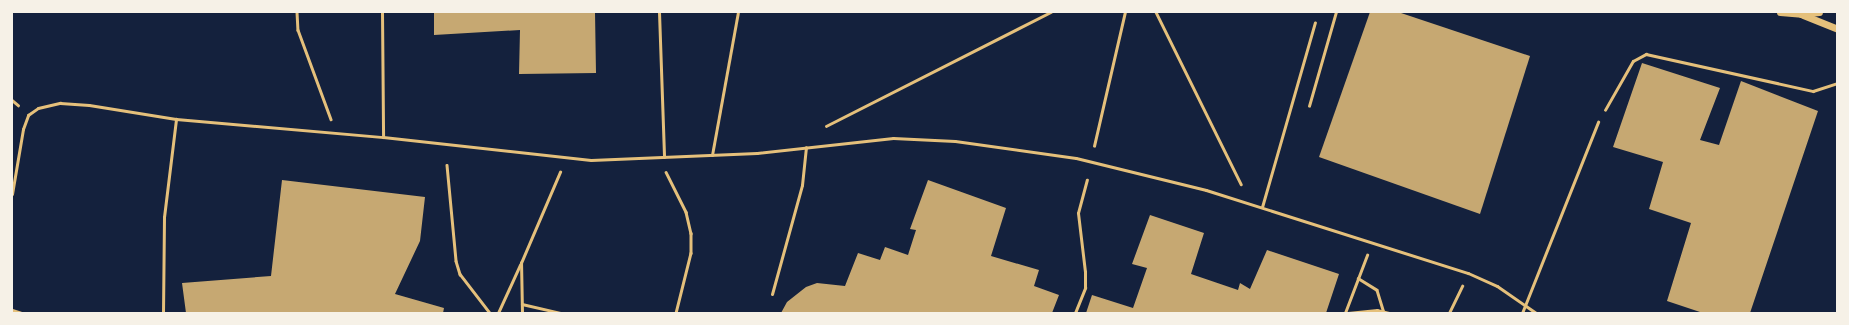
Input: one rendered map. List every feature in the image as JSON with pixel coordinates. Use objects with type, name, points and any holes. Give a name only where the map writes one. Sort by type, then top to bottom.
[{"type":"street","points":[[1780,12],[1801,14],[1820,12]]},
{"type":"street","points":[[1801,14],[1837,29]]},
{"type":"lane","points":[[382,12],[383,137]]},
{"type":"lane","points":[[659,12],[664,157]]},
{"type":"lane","points":[[712,154],[738,12]]},
{"type":"lane","points":[[1262,207],[1315,22]]},
{"type":"lane","points":[[12,194],[23,129],[28,115],[38,108],[60,104],[89,105],[176,119],[383,137],[566,158],[624,160],[712,154],[757,153],[893,138],[990,144],[1119,167],[1262,207],[1468,273],[1496,286],[1526,304],[1536,313]]},
{"type":"lane","points":[[163,313],[164,217],[176,119]]},
{"type":"lane","points":[[1522,313],[1598,122]]},
{"type":"lane","points":[[772,294],[802,185],[806,147]]},
{"type":"lane","points":[[12,310],[21,313]]},
{"type":"path","points":[[297,12],[298,30],[331,119]]},
{"type":"path","points":[[826,126],[1051,12]]},
{"type":"path","points":[[1094,146],[1125,12]]},
{"type":"path","points":[[1156,12],[1242,184]]},
{"type":"path","points":[[1598,122],[1630,66],[1646,54],[1813,91],[1837,83]]},
{"type":"path","points":[[664,157],[666,176],[678,193],[691,233],[691,253],[676,313]]},
{"type":"path","points":[[498,313],[522,263],[566,158]]},
{"type":"path","points":[[447,165],[456,261],[460,274],[490,313]]},
{"type":"path","points":[[1075,313],[1085,288],[1085,272],[1078,213],[1087,180]]},
{"type":"path","points":[[1345,313],[1372,242]]},
{"type":"path","points":[[522,263],[522,313]]},
{"type":"path","points":[[1449,313],[1468,273]]},
{"type":"path","points":[[1358,278],[1377,290],[1384,312]]},
{"type":"path","points":[[522,304],[560,313]]},
{"type":"path","points":[[1348,313],[1390,313]]},
{"type":"building","points":[[434,12],[595,12],[596,73],[519,74],[520,30],[434,35]]},
{"type":"building","points":[[1370,12],[1398,12],[1530,56],[1480,214],[1319,157]]},
{"type":"building","points":[[1642,63],[1720,88],[1700,140],[1719,145],[1741,81],[1818,111],[1750,313],[1703,313],[1667,301],[1691,223],[1649,209],[1663,162],[1613,147]]},
{"type":"building","points":[[282,180],[425,197],[420,241],[395,294],[444,308],[443,313],[186,313],[182,283],[271,276]]},
{"type":"building","points":[[928,180],[1006,208],[991,256],[1039,270],[1034,286],[1059,295],[1052,313],[781,313],[787,302],[806,287],[817,283],[845,286],[858,253],[880,260],[885,247],[908,255],[916,230],[910,229]]},
{"type":"building","points":[[1150,215],[1204,233],[1191,274],[1238,290],[1240,283],[1250,289],[1267,250],[1339,274],[1326,313],[1086,313],[1092,295],[1133,308],[1147,268],[1132,264]]}]
